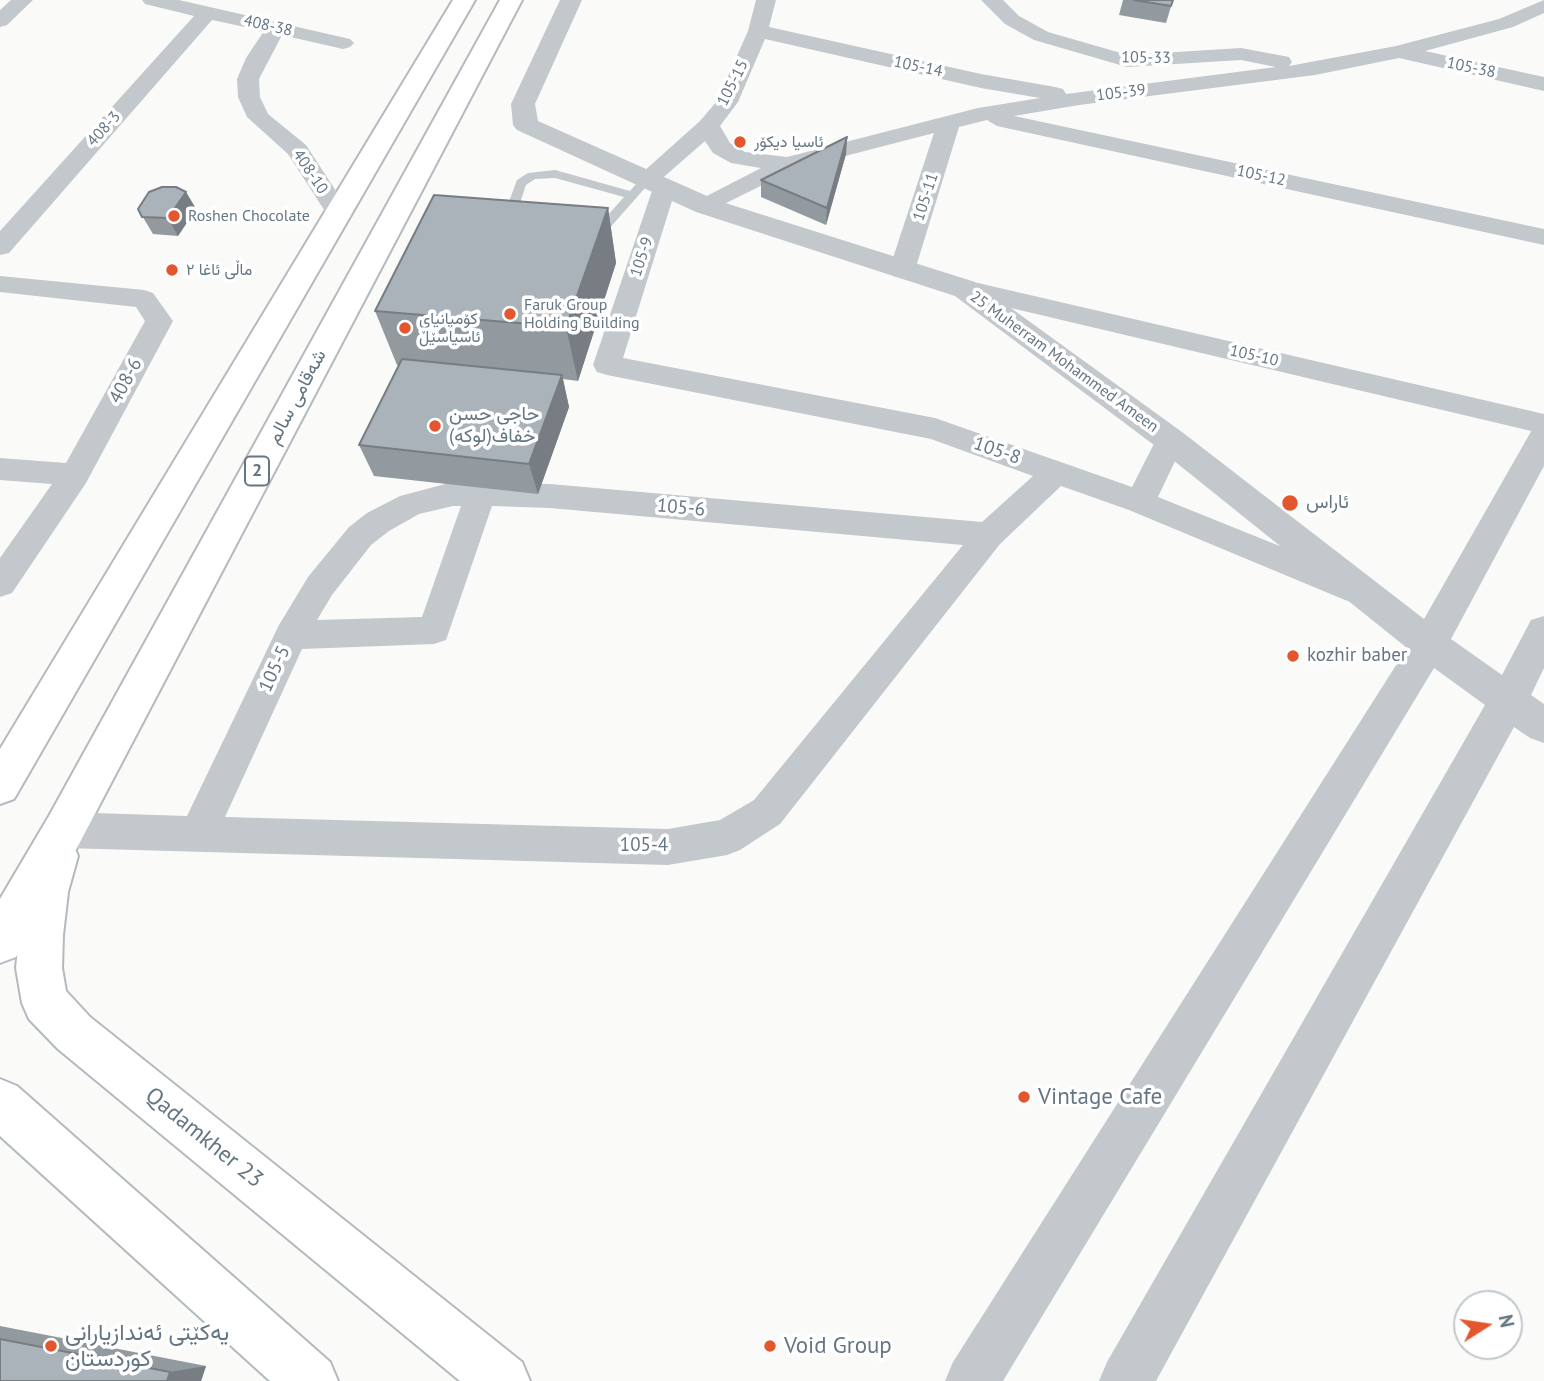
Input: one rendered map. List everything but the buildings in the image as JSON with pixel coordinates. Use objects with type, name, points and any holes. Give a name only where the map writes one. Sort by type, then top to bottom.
[{"type":"main road","points":[[0,786],[337,211],[464,0]]},
{"type":"main road","name":"شەقامی سالم","points":[[0,941],[64,830],[511,0]]},
{"type":"main road","name":"Qadamkher 23","points":[[64,830],[46,892],[41,935],[39,968],[45,1003],[74,1033],[503,1381]]},
{"type":"main road","points":[[0,1103],[311,1381]]},
{"type":"street","points":[[0,22],[23,0]]},
{"type":"street","name":"408-38","points":[[152,0],[343,43]]},
{"type":"street","name":"25 Muherram Mohammed Ameen","points":[[570,0],[523,104],[526,125],[647,188],[965,289],[1170,440],[1429,644],[1526,713]]},
{"type":"street","name":"105-15","points":[[647,188],[708,126],[727,102],[758,31],[766,0]]},
{"type":"street","name":"105-33","points":[[991,0],[1012,20],[1041,36],[1127,61],[1241,54],[1315,69]]},
{"type":"street","name":"105-39","points":[[706,206],[787,164],[978,116],[1079,98],[1315,69],[1398,52],[1506,23],[1544,5]]},
{"type":"street","name":"408-3","points":[[0,247],[208,12]]},
{"type":"street","name":"408-10","points":[[276,28],[257,58],[248,79],[249,97],[258,117],[298,150],[337,211]]},
{"type":"street","name":"105-14","points":[[758,31],[981,80],[1079,98]]},
{"type":"street","name":"105-38","points":[[1398,52],[1544,84]]},
{"type":"street","name":"105-12","points":[[978,116],[1544,237]]},
{"type":"street","name":"105-11","points":[[902,270],[949,123]]},
{"type":"street","points":[[708,126],[721,148],[739,158],[787,164]]},
{"type":"street","name":"105-9","points":[[607,365],[647,188]]},
{"type":"street","name":"408-6","points":[[0,284],[145,299],[159,321],[75,475],[0,584]]},
{"type":"street","name":"105-10","points":[[965,289],[1544,424]]},
{"type":"street","name":"105-8","points":[[607,365],[935,429],[1140,502],[1370,596]]},
{"type":"street","points":[[972,1381],[1429,644],[1544,436]]},
{"type":"street","points":[[1140,502],[1170,440]]},
{"type":"street","points":[[0,469],[75,475]]},
{"type":"street","name":"105-4","points":[[64,830],[668,848],[727,836],[767,812],[989,534],[1057,471]]},
{"type":"street","name":"105-6","points":[[379,522],[422,501],[453,494],[481,494],[550,496],[989,534]]},
{"type":"street","points":[[291,635],[434,630],[481,494]]},
{"type":"street","name":"105-5","points":[[198,834],[291,635],[333,566],[360,536],[379,522]]},
{"type":"street","points":[[1126,1381],[1526,713],[1544,633]]},
{"type":"lane","points":[[528,226],[518,224],[510,215],[521,183],[532,176],[555,174],[647,188]]},
{"type":"lane","points":[[575,230],[604,226],[647,188]]},
{"type":"place","name":"ئاسیا دیكۆر","points":[[740,142]]},
{"type":"place","name":"Roshen Chocolate","points":[[174,216]]},
{"type":"place","name":"ماڵی ئاغا ۲","points":[[172,270]]},
{"type":"place","name":"Faruk Group Holding Building","points":[[510,314]]},
{"type":"place","name":"کۆمپانیای ئاسیاسێڵ","points":[[405,328]]},
{"type":"place","name":"حاجی حسن (لوکه)خفاف","points":[[435,426]]},
{"type":"place","name":"ئاراس","points":[[1290,503]]},
{"type":"place","name":"kozhir baber","points":[[1293,656]]},
{"type":"place","name":"Vintage Cafe","points":[[1024,1097]]},
{"type":"place","name":"یەکێتی ئەندازیارانی کوردستان","points":[[51,1346]]},
{"type":"place","name":"Void Group","points":[[770,1346]]}]
